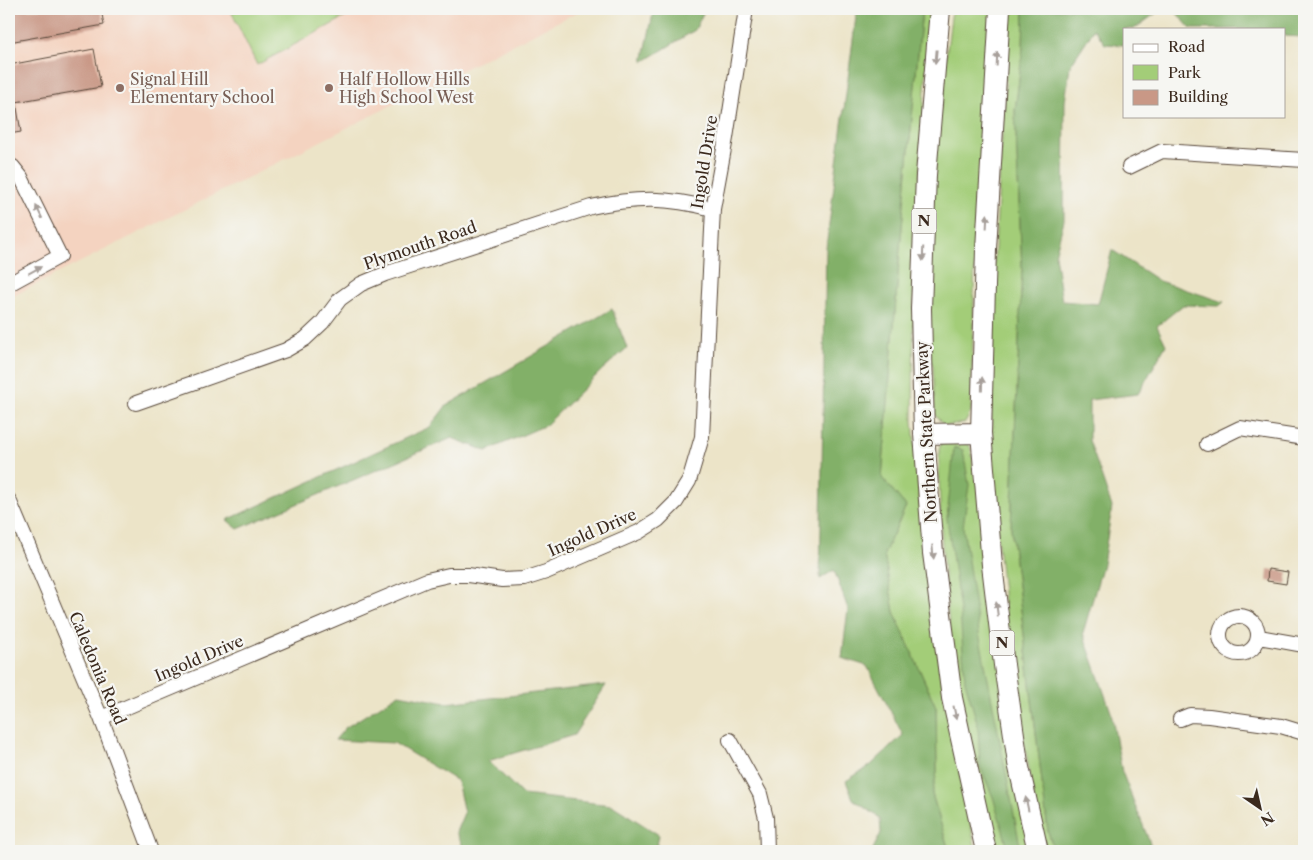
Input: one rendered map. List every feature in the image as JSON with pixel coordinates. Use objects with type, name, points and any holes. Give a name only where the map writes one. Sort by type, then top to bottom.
[{"type":"highway","name":"Northern State Parkway","points":[[940,9],[926,176],[921,309],[924,434],[933,553],[952,698],[986,851]]},
{"type":"highway","name":"N","points":[[1000,9],[986,249],[981,432],[992,565],[1004,665],[1018,763],[1038,851]]},
{"type":"highway","points":[[924,434],[981,432]]},
{"type":"street","name":"Ingold Drive","points":[[101,718],[428,580],[449,575],[468,575],[502,580],[524,579],[546,572],[630,536],[658,520],[676,502],[689,481],[702,437],[713,209],[746,9]]},
{"type":"street","points":[[1129,166],[1162,151],[1304,160]]},
{"type":"street","points":[[9,165],[14,167],[21,177],[60,256],[9,284]]},
{"type":"street","name":"Plymouth Road","points":[[136,403],[286,350],[305,339],[322,323],[340,299],[361,284],[385,274],[591,206],[656,199],[689,203],[713,209]]},
{"type":"street","points":[[1207,444],[1240,428],[1304,438]]},
{"type":"street","name":"Caledonia Road","points":[[9,500],[101,718],[151,851]]},
{"type":"street","points":[[1259,637],[1304,645]]},
{"type":"street","points":[[1180,719],[1190,715],[1209,716],[1281,726],[1304,733]]},
{"type":"street","points":[[730,740],[760,794],[766,818],[767,851]]},
{"type":"shaded area","name":"Signal Hill Elementary School","points":[[9,9],[583,9],[9,298]]},
{"type":"green space","points":[[230,9],[360,9],[257,65]]},
{"type":"green space","points":[[654,9],[705,9],[695,30],[643,62]]},
{"type":"green space","points":[[857,9],[922,9],[900,248],[882,478],[906,506],[884,554],[894,612],[936,707],[937,772],[932,794],[949,851],[872,851],[881,833],[880,818],[853,799],[846,781],[871,765],[903,735],[867,666],[842,658],[848,609],[834,570],[820,579],[826,248]]},
{"type":"green space","points":[[922,9],[930,9],[914,269],[913,421],[925,566],[944,694],[976,851],[949,851],[932,794],[937,772],[936,707],[894,612],[884,554],[906,506],[882,478],[900,248]]},
{"type":"green space","points":[[952,9],[994,9],[975,252],[971,412],[965,423],[944,426],[935,415],[933,366],[926,350],[929,197]]},
{"type":"green space","points":[[1010,9],[1024,9],[1023,48],[1015,111],[1022,269],[1011,528],[1048,831],[1054,851],[1046,851],[1040,830],[1011,671],[991,475],[993,280]]},
{"type":"green space","points":[[1024,9],[1162,9],[1135,28],[1123,28],[1123,45],[1105,44],[1094,29],[1070,66],[1065,102],[1064,220],[1055,255],[1062,301],[1098,304],[1112,250],[1159,281],[1224,302],[1219,306],[1183,305],[1157,326],[1166,345],[1138,394],[1089,400],[1089,440],[1112,507],[1103,564],[1083,633],[1111,712],[1122,772],[1150,843],[1151,851],[1054,851],[1048,831],[1011,528],[1022,269],[1015,111],[1023,48]]},
{"type":"green space","points":[[1173,9],[1304,9],[1304,37],[1286,36],[1286,28],[1190,28]]},
{"type":"green space","points":[[612,309],[627,348],[546,425],[486,451],[452,438],[238,529],[227,520],[430,427],[446,406]]},
{"type":"green space","points":[[967,441],[972,452],[974,473],[979,485],[1030,851],[994,851],[970,745],[955,666],[944,568],[939,450],[941,443]]},
{"type":"green space","points":[[954,447],[963,450],[969,485],[963,527],[979,633],[1021,851],[1009,851],[993,797],[980,766],[978,726],[965,681],[960,611],[947,518]]},
{"type":"green space","points":[[606,685],[574,735],[488,761],[523,795],[612,805],[659,835],[656,851],[465,851],[456,832],[464,813],[457,781],[394,743],[335,740],[345,728],[399,694],[446,703]]},
{"type":"building","points":[[9,9],[101,9],[104,25],[9,42]]},
{"type":"building","points":[[94,49],[101,87],[16,102],[21,132],[9,134],[9,65]]},
{"type":"building","points":[[1268,569],[1288,572],[1286,584],[1267,581]]},
{"type":"place","name":"Signal Hill Elementary School","points":[[120,88]]},
{"type":"place","name":"Half Hollow Hills High School West","points":[[329,88]]}]
